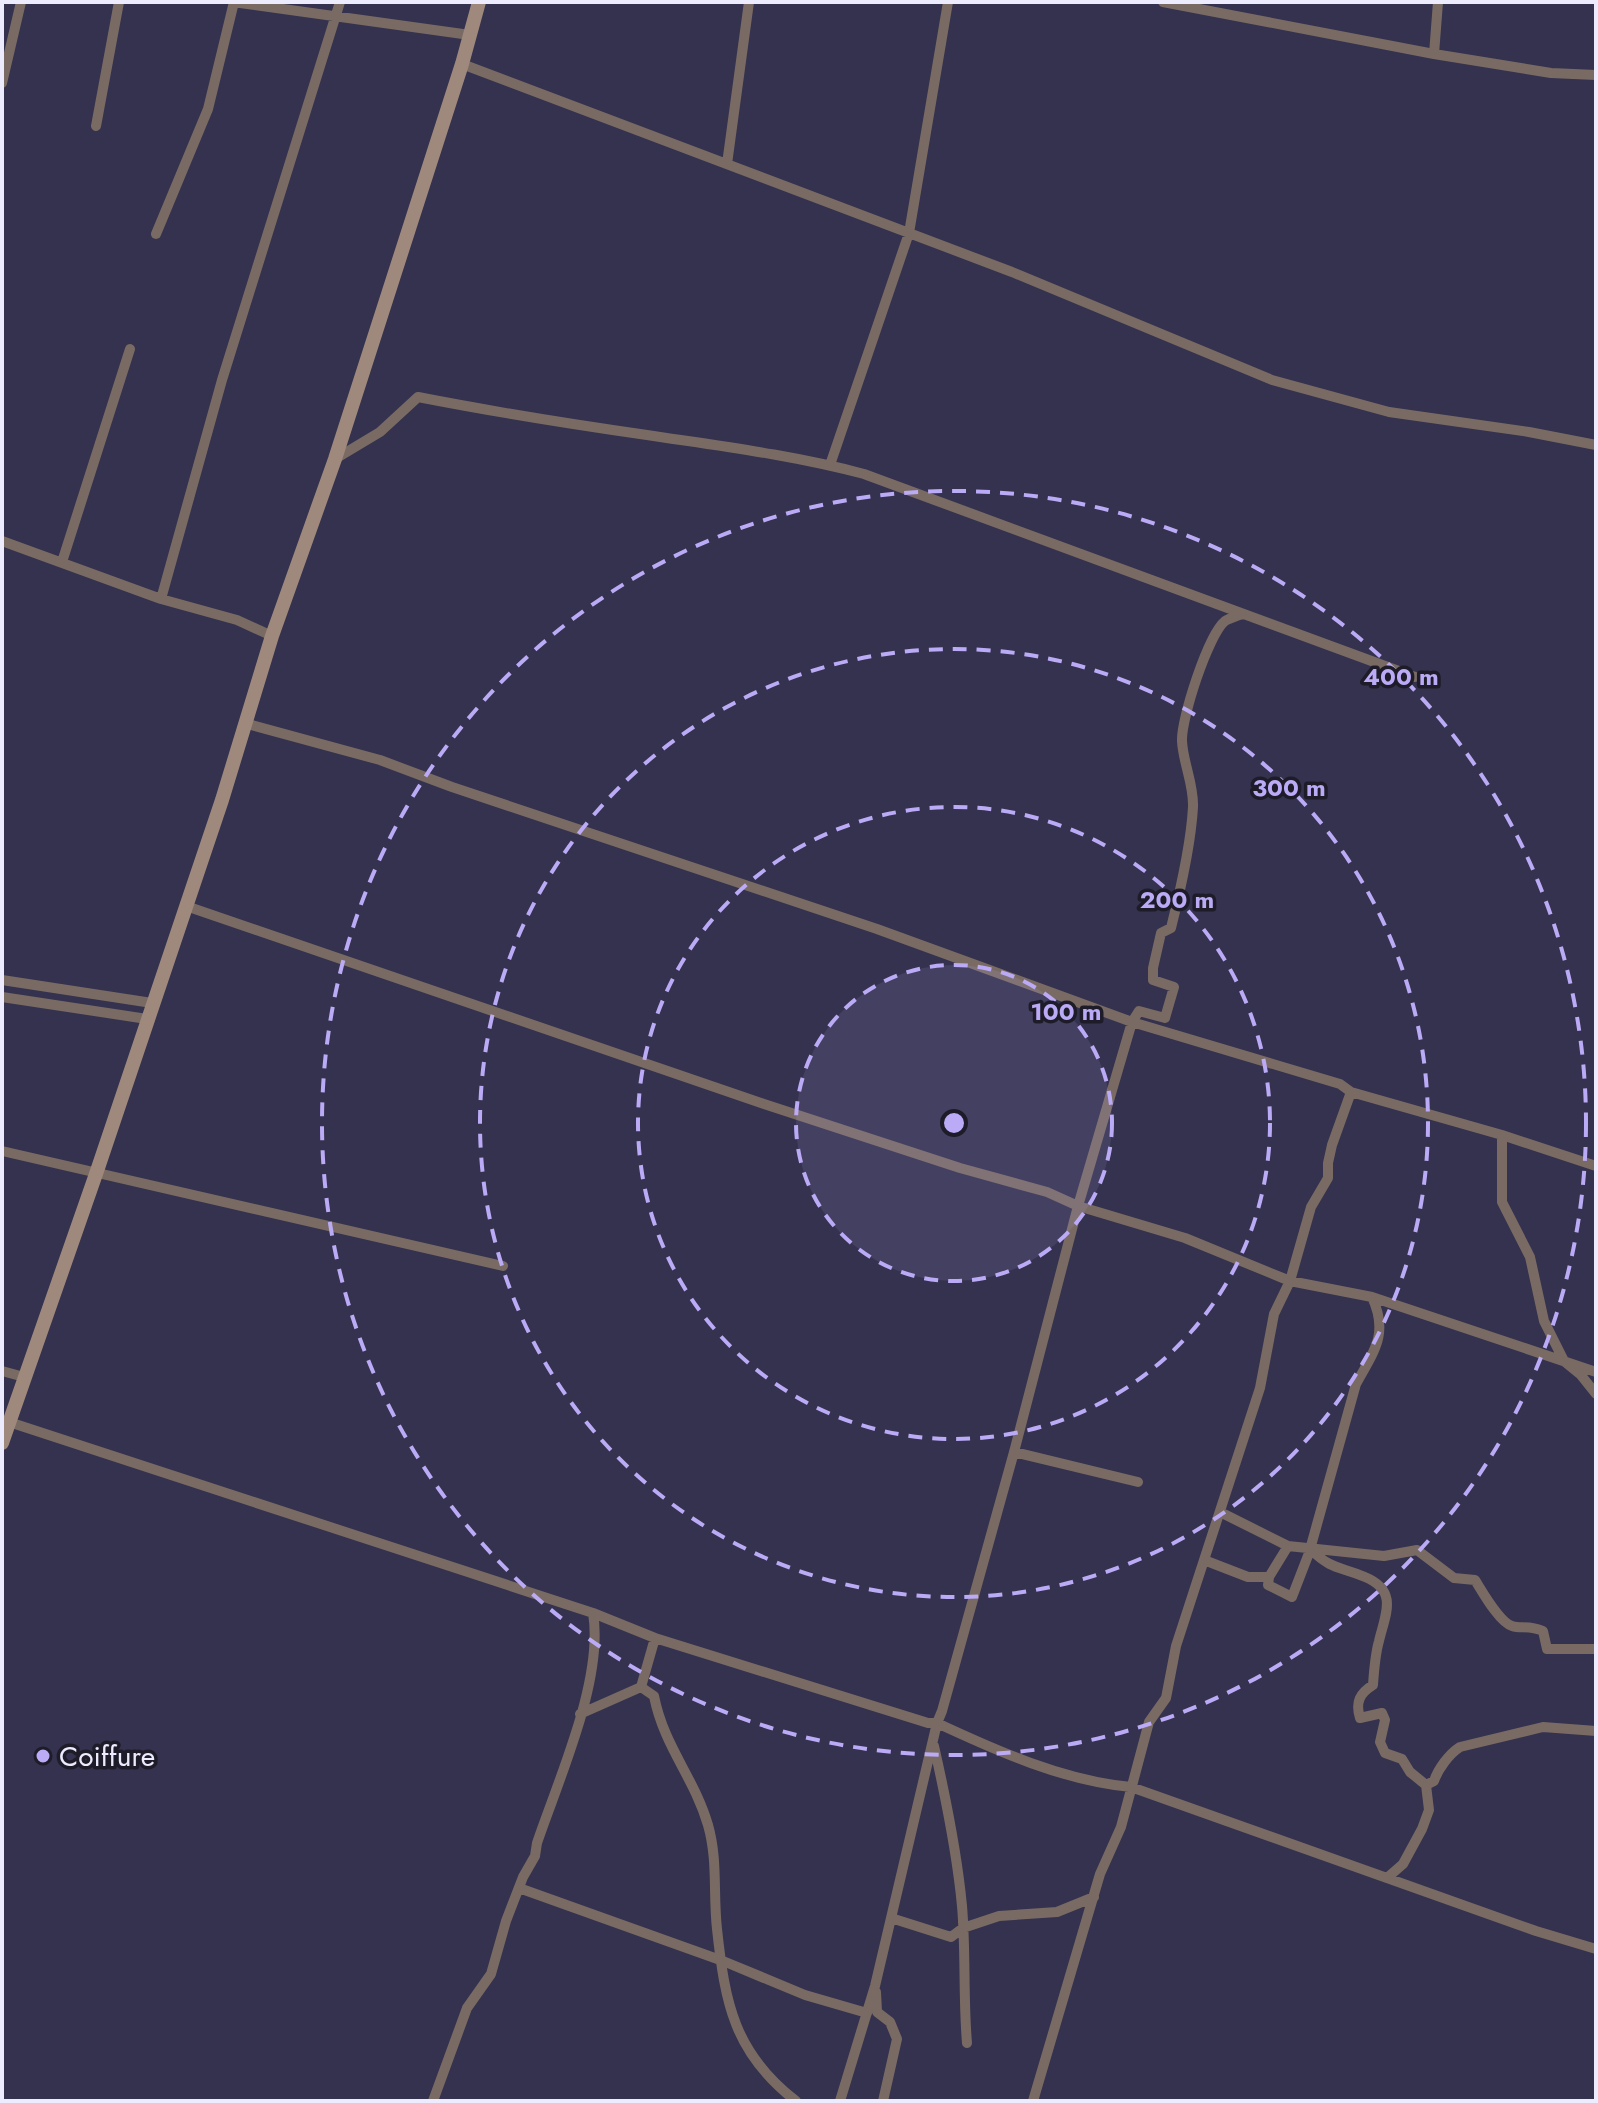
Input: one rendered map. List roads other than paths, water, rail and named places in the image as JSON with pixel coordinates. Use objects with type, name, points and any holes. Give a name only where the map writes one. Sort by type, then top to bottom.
[{"type":"street","points":[[2,83],[21,2]]},
{"type":"street","points":[[96,126],[119,2]]},
{"type":"street","points":[[156,234],[208,109],[234,2],[470,35]]},
{"type":"street","points":[[161,599],[222,380],[340,2]]},
{"type":"street","points":[[2,1443],[222,800],[272,636],[335,459],[462,64],[479,2]]},
{"type":"street","points":[[727,164],[749,2]]},
{"type":"street","points":[[830,465],[909,233],[948,2]]},
{"type":"street","points":[[1163,2],[1434,54],[1551,73],[1596,75]]},
{"type":"street","points":[[1434,54],[1438,2]]},
{"type":"street","points":[[462,64],[1012,272],[1272,380],[1389,412],[1596,445]]},
{"type":"street","points":[[62,562],[130,349]]},
{"type":"street","points":[[335,459],[380,432],[418,397],[507,415],[830,465],[864,474],[1415,677]]},
{"type":"street","points":[[2,541],[161,599],[237,620],[272,636]]},
{"type":"street","points":[[840,2101],[875,1986],[937,1723],[1014,1452],[1078,1206],[1132,1022],[1139,1011],[1165,1018],[1174,987],[1153,980],[1153,968],[1161,933],[1171,928],[1191,832],[1193,802],[1182,746],[1182,730],[1208,650],[1224,622],[1242,614]]},
{"type":"street","points":[[244,723],[380,760],[877,929],[1132,1022],[1340,1084],[1351,1092],[1502,1135],[1596,1166]]},
{"type":"street","points":[[186,906],[764,1104],[1185,1238],[1290,1281],[1372,1297],[1596,1372]]},
{"type":"street","points":[[2,980],[152,1003]]},
{"type":"street","points":[[2,997],[147,1019]]},
{"type":"street","points":[[1033,2101],[1100,1874],[1121,1827],[1149,1722],[1166,1698],[1176,1646],[1260,1388],[1274,1314],[1290,1281],[1311,1207],[1328,1178],[1332,1145],[1351,1092]]},
{"type":"street","points":[[1502,1135],[1502,1202],[1530,1257],[1544,1321],[1564,1361],[1580,1374],[1596,1394]]},
{"type":"street","points":[[2,1151],[503,1266]]},
{"type":"street","points":[[1288,1546],[1269,1577],[1268,1585],[1292,1597],[1310,1549],[1356,1384],[1370,1359],[1382,1326],[1372,1297]]},
{"type":"street","points":[[2,1371],[24,1377]]},
{"type":"street","points":[[9,1422],[593,1613],[655,1638],[928,1723],[937,1723],[987,1746],[1041,1765],[1101,1784],[1131,1787],[1536,1931],[1596,1949]]},
{"type":"street","points":[[1014,1452],[1138,1482]]},
{"type":"street","points":[[1220,1512],[1288,1546],[1384,1556],[1417,1550],[1454,1578],[1475,1580],[1502,1618],[1512,1626],[1530,1626],[1543,1631],[1547,1649],[1596,1649]]},
{"type":"street","points":[[1310,1549],[1334,1568],[1379,1584],[1387,1598],[1388,1611],[1378,1641],[1373,1685],[1363,1692],[1357,1707],[1360,1718],[1382,1713],[1385,1720],[1380,1742],[1385,1753],[1402,1759],[1410,1772],[1426,1785],[1429,1810],[1403,1864],[1387,1878]]},
{"type":"street","points":[[1204,1560],[1248,1577],[1269,1577]]},
{"type":"street","points":[[433,2101],[467,2008],[491,1974],[519,1888],[535,1856],[591,1675],[596,1632],[593,1613]]},
{"type":"street","points":[[641,1687],[655,1638]]},
{"type":"street","points":[[580,1714],[641,1687]]},
{"type":"street","points":[[641,1687],[654,1696],[658,1720],[670,1749],[690,1780],[707,1821],[715,1851],[717,1928],[729,2007],[761,2071],[796,2101]]},
{"type":"street","points":[[1426,1785],[1434,1781],[1452,1752],[1460,1747],[1543,1727],[1596,1731]]},
{"type":"street","points":[[933,1741],[952,1829],[963,1928],[963,2000],[967,2043]]},
{"type":"street","points":[[519,1888],[723,1961],[805,1995],[867,2013]]},
{"type":"street","points":[[891,1918],[945,1937],[999,1916],[1057,1912],[1094,1897]]},
{"type":"street","points":[[875,1986],[877,2012],[890,2022],[897,2039],[883,2101]]},
{"type":"place","name":"Coiffure","points":[[43,1756]]}]
